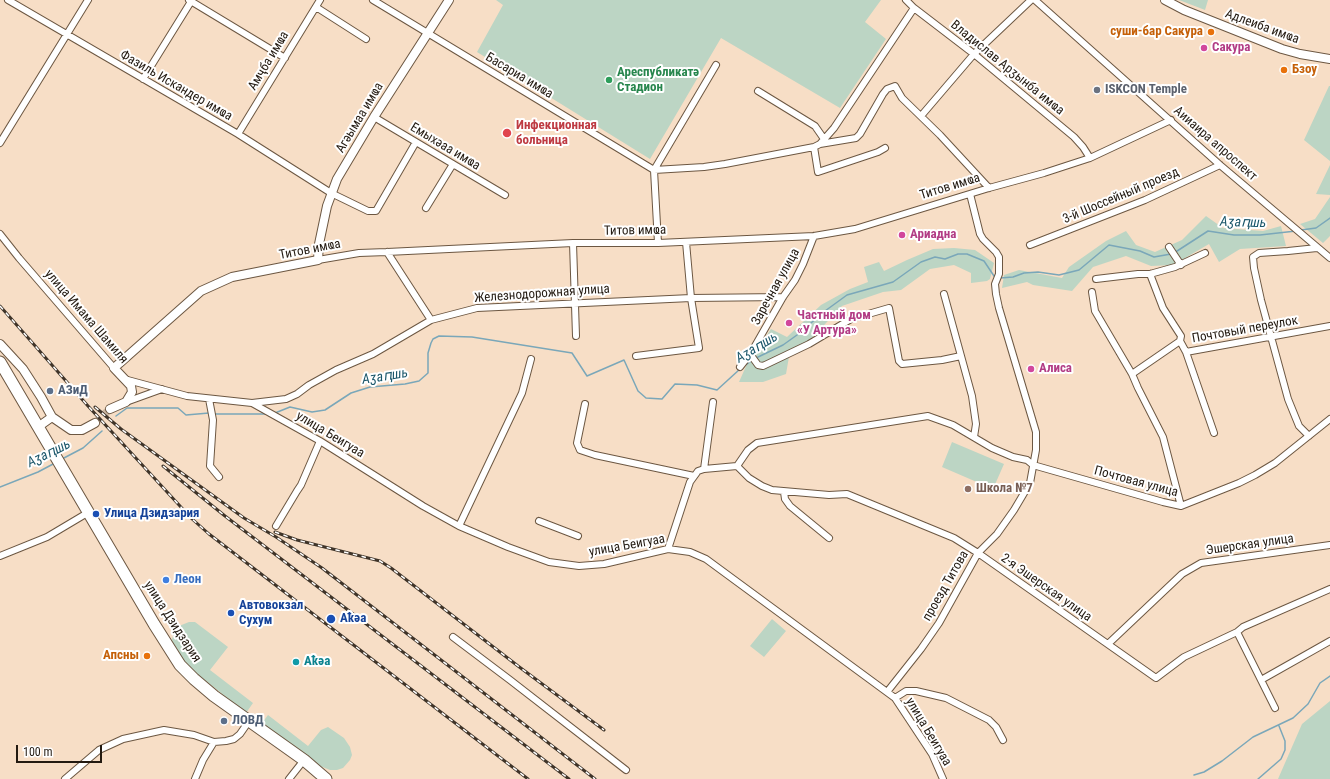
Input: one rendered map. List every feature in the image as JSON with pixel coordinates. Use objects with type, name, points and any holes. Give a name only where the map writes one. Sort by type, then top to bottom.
[{"type":"highway","name":"улица Дзидзария","points":[[0,362],[154,624],[180,665],[214,696],[304,760],[326,779]]},
{"type":"street","name":"Фазиль Искандер имҩа","points":[[8,0],[238,134],[332,193],[368,211],[376,211],[416,142]]},
{"type":"street","points":[[0,143],[68,35],[88,0]]},
{"type":"street","points":[[143,79],[191,0],[285,58]]},
{"type":"street","name":"Амҷба имҩа","points":[[238,134],[320,0]]},
{"type":"street","name":"Басариа имҩа","points":[[372,0],[654,170]]},
{"type":"street","name":"Агәымаа имҩа","points":[[318,260],[327,206],[338,179],[374,117],[449,0]]},
{"type":"street","name":"Владислав Арӡынба имҩа","points":[[906,0],[1074,137],[1084,147],[1090,158]]},
{"type":"street","points":[[921,116],[974,54],[1031,0]]},
{"type":"street","name":"Аииаира апроспект","points":[[1035,0],[1220,165],[1330,258]]},
{"type":"street","name":"Адлеиба имҩа","points":[[1165,0],[1184,10],[1282,49],[1300,54],[1330,59]]},
{"type":"street","points":[[316,7],[366,39]]},
{"type":"street","points":[[819,143],[834,128],[914,8]]},
{"type":"street","points":[[658,243],[654,170],[716,65]]},
{"type":"street","points":[[654,170],[725,164],[819,143],[856,138],[860,134],[883,94],[887,89],[895,86],[902,98],[940,135],[989,188]]},
{"type":"street","points":[[758,92],[815,126],[819,143],[818,172],[878,152],[885,148]]},
{"type":"street","name":"Емыхәаа имҩа","points":[[374,117],[505,195]]},
{"type":"street","name":"Титов имҩа","points":[[114,368],[202,291],[232,277],[360,253],[573,243],[658,243],[814,236],[855,229],[989,188],[1044,173],[1090,158],[1171,120]]},
{"type":"street","points":[[426,208],[453,164]]},
{"type":"street","name":"3-й Шоссейный проезд","points":[[1030,245],[1145,200],[1220,165]]},
{"type":"street","name":"проезд Титова","points":[[887,692],[921,649],[939,623],[978,553],[997,534],[1014,510],[1030,483],[1033,465],[1037,440],[1036,432],[999,308],[996,284],[999,274],[999,257],[980,234],[970,194]]},
{"type":"street","name":"улица Имама Шамиля","points":[[0,234],[124,379],[210,402],[252,403],[264,409]]},
{"type":"street","name":"Заречная улица","points":[[740,367],[751,355],[794,280],[803,264],[814,236]]},
{"type":"street","points":[[636,356],[699,348],[691,298],[686,242]]},
{"type":"street","points":[[573,243],[576,336]]},
{"type":"street","points":[[1169,247],[1181,265]]},
{"type":"street","points":[[1309,436],[1299,426],[1294,416],[1270,336],[1254,268],[1253,257],[1259,253],[1317,248]]},
{"type":"street","points":[[387,252],[431,320]]},
{"type":"street","points":[[1096,279],[1150,274],[1181,265],[1205,253]]},
{"type":"street","points":[[1150,274],[1163,308],[1181,336],[1180,341]]},
{"type":"street","points":[[1092,292],[1095,311],[1132,374],[1163,437],[1180,506]]},
{"type":"street","points":[[944,294],[972,396],[976,424],[974,437]]},
{"type":"street","name":"Железнодорожная улица","points":[[252,403],[286,399],[336,370],[362,360],[431,320],[477,308],[574,302],[691,298],[783,297]]},
{"type":"street","points":[[751,355],[758,365],[763,366],[809,344],[851,319],[889,308],[899,361],[902,364],[942,360],[961,356]]},
{"type":"street","name":"Почтовый переулок","points":[[1132,374],[1180,341],[1186,352],[1330,326]]},
{"type":"street","points":[[0,344],[23,369],[41,397],[52,418],[71,430],[82,430],[95,423]]},
{"type":"street","points":[[1186,352],[1214,433]]},
{"type":"street","points":[[459,526],[522,393],[531,359]]},
{"type":"street","points":[[124,379],[131,386],[132,392],[126,402]]},
{"type":"street","points":[[110,409],[162,389]]},
{"type":"street","points":[[210,402],[213,420],[210,466],[219,477]]},
{"type":"street","points":[[704,469],[713,402]]},
{"type":"street","points":[[585,404],[578,443],[580,450],[595,455],[694,476]]},
{"type":"street","name":"улица Беигуаа","points":[[264,409],[320,441],[423,506],[459,526],[508,547],[550,562],[579,566],[604,564],[668,549],[690,552],[706,559],[895,698],[932,754],[943,779]]},
{"type":"street","name":"Почтовая улица","points":[[737,466],[748,450],[757,443],[928,416],[953,425],[992,448],[1013,457],[1027,460],[1033,465],[1180,506],[1239,483],[1255,475],[1275,463],[1330,419]]},
{"type":"street","points":[[38,427],[52,418]]},
{"type":"street","points":[[276,526],[301,485],[320,441]]},
{"type":"street","points":[[668,549],[690,482],[698,471],[704,469],[737,466]]},
{"type":"street","name":"2-я Эшерская улица","points":[[737,466],[749,478],[772,490],[829,495],[847,494],[954,538],[978,553],[1156,678],[1184,657],[1237,632],[1243,627],[1330,589]]},
{"type":"street","points":[[784,492],[785,499],[790,506],[830,538]]},
{"type":"street","points":[[0,556],[47,537],[89,512]]},
{"type":"street","points":[[539,520],[578,536]]},
{"type":"street","name":"Эшерская улица","points":[[1108,644],[1182,574],[1200,563],[1330,545]]},
{"type":"street","points":[[1237,632],[1275,708]]},
{"type":"street","points":[[453,637],[626,770]]},
{"type":"street","points":[[1261,680],[1330,641]]},
{"type":"street","points":[[895,698],[906,691],[916,691],[946,698],[989,720],[996,727],[1003,740]]},
{"type":"street","points":[[65,779],[98,750],[123,739],[164,730],[194,735],[214,742],[226,741],[234,739],[240,734],[249,721]]},
{"type":"street","points":[[196,779],[203,760],[214,742]]},
{"type":"street","points":[[289,779],[304,760]]},
{"type":"green space","name":"Ареспубликатә Стадион","points":[[496,0],[881,0],[865,22],[886,39],[840,108],[721,38],[650,159],[477,52],[503,5]]},
{"type":"green space","points":[[1179,0],[1208,0],[1205,10]]},
{"type":"green space","points":[[1330,86],[1330,161],[1304,140]]},
{"type":"green space","points":[[1330,165],[1330,195],[1316,194]]},
{"type":"green space","points":[[1330,197],[1330,236],[1323,243],[1300,224],[1315,219]]},
{"type":"green space","points":[[1206,216],[1223,228],[1263,231],[1281,226],[1286,246],[1240,249],[1219,262],[1209,244],[1173,265],[1151,266],[1126,256],[1093,267],[1072,291],[1033,285],[1027,282],[1002,288],[1004,275],[1019,270],[1062,278],[1069,267],[1106,241],[1126,231],[1136,245],[1155,252],[1182,240]]},
{"type":"green space","points":[[954,248],[975,250],[994,263],[990,279],[987,281],[971,283],[971,273],[954,265],[930,269],[901,290],[883,292],[842,306],[811,339],[790,351],[786,374],[763,382],[739,382],[747,364],[771,329],[787,337],[821,305],[850,289],[868,282],[864,267],[879,262],[884,271],[933,249]]},
{"type":"green space","points":[[952,442],[1004,464],[993,489],[942,467]]},
{"type":"green space","points":[[772,619],[786,631],[764,657],[750,646]]},
{"type":"green space","points":[[189,622],[195,622],[228,647],[210,670],[253,703],[246,713],[196,673],[183,660],[173,646],[172,639],[175,631],[179,626]]},
{"type":"green space","points":[[1330,701],[1330,779],[1278,779],[1302,724]]},
{"type":"green space","points":[[268,715],[308,746],[321,730],[328,727],[344,738],[350,747],[352,755],[350,760],[343,768],[337,770],[330,770],[320,766],[262,723]]},
{"type":"waterway","name":"Аӡаԥшь","points":[[1301,230],[1316,228],[1330,218]]},
{"type":"waterway","name":"Аӡаԥшь","points":[[1174,253],[1208,231],[1234,235],[1260,235],[1296,231]]},
{"type":"waterway","name":"Аӡаԥшь","points":[[1000,278],[1038,272],[1059,275],[1079,270],[1109,245],[1140,251],[1154,257],[1171,254]]},
{"type":"waterway","name":"Аӡаԥшь","points":[[756,358],[783,345],[847,295],[893,282],[921,262],[935,257],[945,259],[958,254],[967,254],[984,261],[996,277]]},
{"type":"waterway","name":"Аӡаԥшь","points":[[275,413],[290,407],[312,412],[325,410],[351,393],[370,387],[405,384],[419,381],[428,373],[428,353],[433,339],[439,336],[472,337],[572,353],[587,376],[624,360],[638,391],[646,398],[662,399],[675,384],[697,385],[717,390],[740,369]]},
{"type":"waterway","name":"Аӡаԥшь","points":[[744,366],[753,360]]},
{"type":"waterway","name":"Аӡаԥшь","points":[[116,416],[127,408],[178,408],[186,415],[209,413]]},
{"type":"waterway","name":"Аӡаԥшь","points":[[215,414],[267,414]]},
{"type":"waterway","name":"Аӡаԥшь","points":[[62,459],[83,448],[102,431]]},
{"type":"waterway","name":"Аӡаԥшь","points":[[0,487],[38,472],[55,463]]},
{"type":"waterway","points":[[1194,775],[1204,772],[1222,761],[1253,737],[1293,718],[1308,704],[1320,683],[1330,676]]},
{"type":"waterway","points":[[1258,779],[1281,759],[1285,750],[1285,741],[1279,726]]},
{"type":"tunnel","points":[[95,423],[110,409]]},
{"type":"railway","points":[[0,306],[88,406],[191,518],[209,534],[528,779]]},
{"type":"railway","points":[[95,407],[121,429],[244,518],[276,537],[322,568],[595,779]]},
{"type":"railway","points":[[163,466],[225,516],[569,779]]},
{"type":"railway","points":[[275,532],[297,540],[380,561],[604,730]]},
{"type":"place","name":"суши-бар Сакура","points":[[1211,32]]},
{"type":"place","name":"Сакура","points":[[1204,48]]},
{"type":"place","name":"Бзоу","points":[[1284,70]]},
{"type":"place","name":"Ареспубликатә Стадион","points":[[609,80]]},
{"type":"place","name":"ISKCON Temple","points":[[1097,90]]},
{"type":"place","name":"Инфекционная больница","points":[[507,133]]},
{"type":"place","name":"Ариадна","points":[[902,235]]},
{"type":"place","name":"Частный дом «У Артура»","points":[[789,323]]},
{"type":"place","name":"Алиса","points":[[1031,369]]},
{"type":"place","name":"АЗиД","points":[[50,391]]},
{"type":"place","name":"Школа №7","points":[[968,489]]},
{"type":"place","name":"Улица Дзидзария","points":[[96,514]]},
{"type":"place","name":"Леон","points":[[166,580]]},
{"type":"place","name":"Автовокзал Сухум","points":[[231,613]]},
{"type":"place","name":"Аҟəа","points":[[331,619]]},
{"type":"place","name":"Апсны","points":[[147,656]]},
{"type":"place","name":"Аҟәа","points":[[296,662]]},
{"type":"place","name":"ЛОВД","points":[[224,721]]}]
